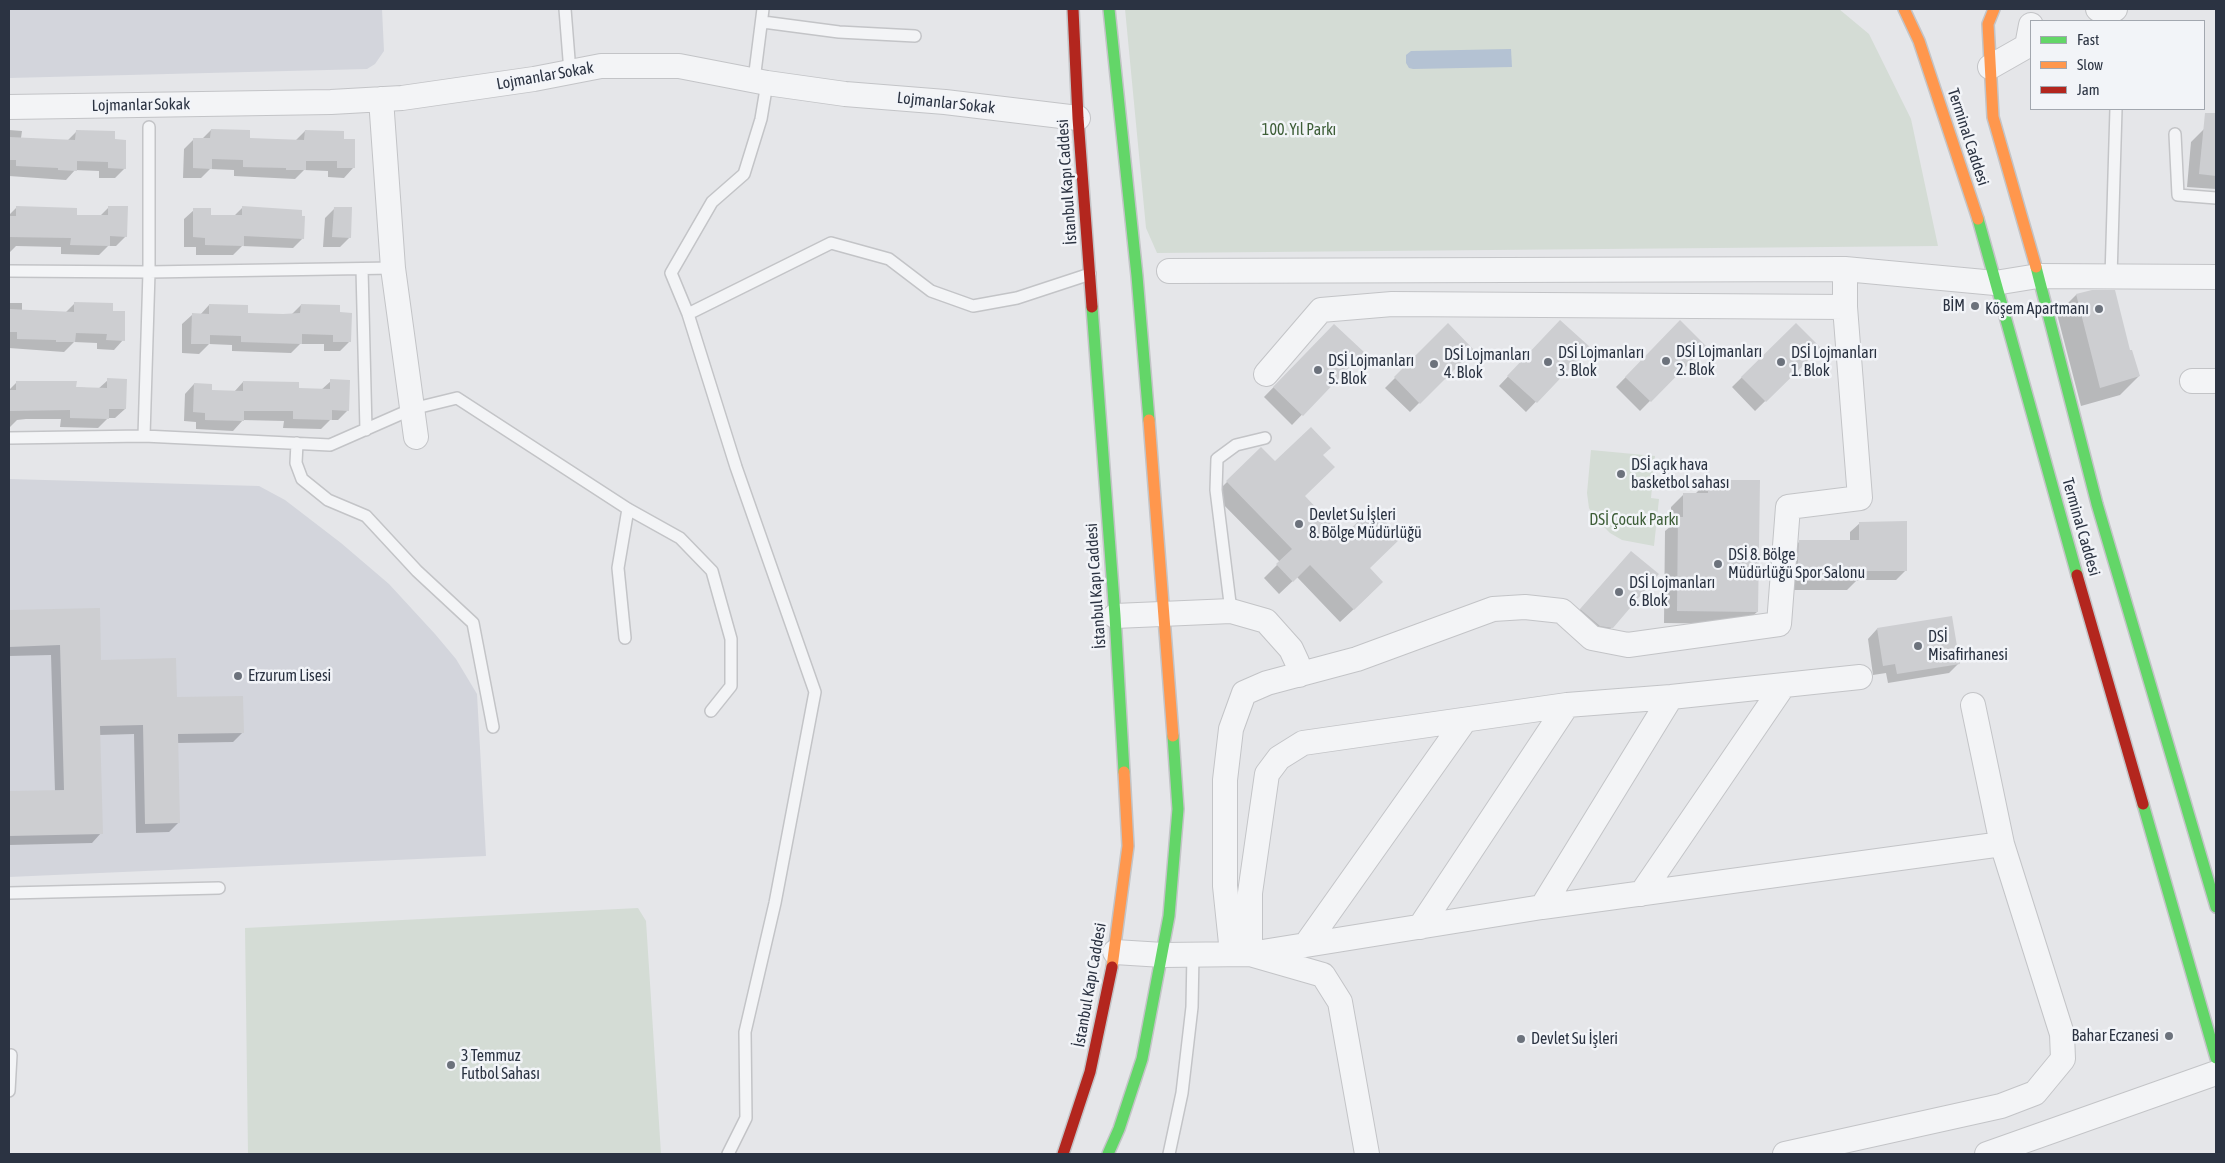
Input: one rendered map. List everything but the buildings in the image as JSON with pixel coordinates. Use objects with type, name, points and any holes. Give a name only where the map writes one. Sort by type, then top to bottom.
[{"type":"main road","name":"İstanbul Kapı Caddesi","points":[[1063,1154],[1090,1072],[1115,952],[1128,846],[1115,616],[1078,118],[1073,9]]},
{"type":"main road","points":[[1108,1154],[1119,1129],[1142,1059],[1169,916],[1178,809],[1165,613],[1137,276],[1109,9]]},
{"type":"main road","name":"Terminal Caddesi","points":[[1904,9],[1919,41],[1981,227],[1995,283],[2216,1058]]},
{"type":"main road","name":"Terminal Caddesi","points":[[1994,9],[1988,24],[1993,117],[2038,276],[2097,504],[2216,907]]},
{"type":"street","points":[[1990,67],[2027,46],[2030,31]]},
{"type":"street","name":"Lojmanlar Sokak","points":[[9,107],[331,102],[381,99],[516,82],[601,66],[679,66],[845,94],[946,102],[1078,118]]},
{"type":"street","points":[[381,99],[393,268],[416,437]]},
{"type":"street","points":[[1241,953],[1225,886],[1225,780],[1231,729],[1244,693],[1267,683],[1300,676],[1357,659],[1493,609],[1525,608],[1562,611],[1592,638],[1628,645],[1779,624],[1788,507],[1860,498],[1845,307],[1845,269]]},
{"type":"street","points":[[1168,271],[1845,269],[1995,283],[2038,276],[2216,277]]},
{"type":"street","points":[[1266,374],[1321,310],[1392,304],[1845,307]]},
{"type":"street","points":[[2192,381],[2216,382]]},
{"type":"street","points":[[1115,616],[1231,612],[1266,621],[1291,649],[1297,662],[1300,676]]},
{"type":"street","points":[[1241,953],[1267,774],[1279,758],[1303,743],[1567,705],[1671,697],[1860,677]]},
{"type":"street","points":[[1640,894],[1783,686]]},
{"type":"street","points":[[1542,907],[1671,697]]},
{"type":"street","points":[[1420,926],[1567,705]]},
{"type":"street","points":[[1785,1154],[2001,1106],[2035,1093],[2063,1059],[2062,1034],[2002,844],[1973,705]]},
{"type":"street","points":[[1307,943],[1466,720]]},
{"type":"street","points":[[1115,952],[1163,955],[1241,953],[1542,907],[2002,844]]},
{"type":"street","points":[[1241,953],[1323,975],[1340,1002],[1367,1154]]},
{"type":"street","points":[[1987,1154],[2216,1073]]},
{"type":"lane","points":[[565,9],[570,72]]},
{"type":"lane","points":[[728,1154],[746,1118],[745,1032],[775,903],[816,692],[736,467],[688,314],[671,273],[712,202],[744,174],[761,119],[760,81],[763,9]]},
{"type":"lane","points":[[763,22],[839,32],[915,36]]},
{"type":"lane","points":[[2111,277],[2116,110]]},
{"type":"lane","points":[[144,436],[149,272],[149,127]]},
{"type":"lane","points":[[2174,134],[2178,195],[2216,198]]},
{"type":"lane","points":[[688,314],[831,243],[889,259],[931,291],[973,306],[1017,298],[1090,274]]},
{"type":"lane","points":[[9,271],[149,272],[393,268]]},
{"type":"lane","points":[[362,269],[366,430]]},
{"type":"lane","points":[[9,438],[144,436],[330,445],[412,409],[457,398],[628,510],[680,538],[712,571],[731,639],[731,686],[711,710]]},
{"type":"lane","points":[[1231,612],[1216,490],[1217,459],[1236,445],[1265,438]]},
{"type":"lane","points":[[297,443],[296,463],[302,479],[328,500],[366,516],[417,571],[473,623],[493,726]]},
{"type":"lane","points":[[624,638],[618,568],[628,510]]},
{"type":"lane","points":[[9,893],[219,888]]},
{"type":"lane","points":[[1169,1154],[1182,1093],[1192,1007],[1193,954]]},
{"type":"lane","points":[[9,1091],[11,1055]]},
{"type":"shaded area","points":[[9,9],[382,9],[384,51],[375,64],[367,69],[9,78]]},
{"type":"shaded area","name":"Erzurum Lisesi","points":[[9,479],[259,486],[285,500],[341,543],[389,584],[435,634],[456,659],[477,694],[486,856],[9,877]]},
{"type":"green space","name":"100. Yıl Parkı","points":[[1125,9],[1839,9],[1869,34],[1911,119],[1938,246],[1157,253],[1146,228]]},
{"type":"green space","name":"DSİ Çocuk Parkı","points":[[1591,450],[1655,456],[1651,498],[1659,499],[1654,546],[1622,540],[1610,533],[1594,517],[1589,508],[1587,493]]},
{"type":"green space","name":"3 Temmuz Futbol Sahası","points":[[638,908],[646,921],[661,1154],[248,1154],[245,928]]},
{"type":"water","points":[[1511,49],[1512,67],[1413,69],[1409,68],[1406,63],[1406,55],[1411,51]]},
{"type":"traffic: fast","points":[[1109,9],[1137,276],[1149,420]]},
{"type":"traffic: fast","points":[[1978,219],[2077,575]]},
{"type":"traffic: fast","points":[[2036,267],[2097,504],[2216,907]]},
{"type":"traffic: fast","points":[[1092,307],[1115,616],[1124,772]]},
{"type":"traffic: fast","points":[[1108,1154],[1119,1129],[1142,1059],[1169,916],[1178,809],[1173,736]]},
{"type":"traffic: fast","points":[[2143,804],[2216,1058]]},
{"type":"traffic: slow","points":[[1904,9],[1919,41],[1978,219]]},
{"type":"traffic: slow","points":[[1994,9],[1988,24],[1993,117],[2036,267]]},
{"type":"traffic: slow","points":[[1149,420],[1173,736]]},
{"type":"traffic: slow","points":[[1112,967],[1128,846],[1124,772]]},
{"type":"traffic: jam","points":[[1073,9],[1078,118],[1092,307]]},
{"type":"traffic: jam","points":[[2077,575],[2143,804]]},
{"type":"traffic: jam","points":[[1063,1154],[1090,1072],[1112,967]]},
{"type":"place","name":"BİM","points":[[1975,306]]},
{"type":"place","name":"Köşem Apartmanı","points":[[2099,309]]},
{"type":"place","name":"DSİ Lojmanları 2. Blok","points":[[1666,361]]},
{"type":"place","name":"DSİ Lojmanları 3. Blok","points":[[1548,362]]},
{"type":"place","name":"DSİ Lojmanları 1. Blok","points":[[1781,362]]},
{"type":"place","name":"DSİ Lojmanları 4. Blok","points":[[1434,364]]},
{"type":"place","name":"DSİ Lojmanları 5. Blok","points":[[1318,370]]},
{"type":"place","name":"DSİ açık hava basketbol sahası","points":[[1621,474]]},
{"type":"place","name":"Devlet Su İşleri 8. Bölge Müdürlüğü","points":[[1299,524]]},
{"type":"place","name":"DSİ 8. Bölge Müdürlüğü Spor Salonu","points":[[1718,564]]},
{"type":"place","name":"DSİ Lojmanları 6. Blok","points":[[1619,592]]},
{"type":"place","name":"DSİ Misafirhanesi","points":[[1918,646]]},
{"type":"place","name":"Erzurum Lisesi","points":[[238,676]]},
{"type":"place","name":"Bahar Eczanesi","points":[[2169,1036]]},
{"type":"place","name":"Devlet Su İşleri","points":[[1521,1039]]},
{"type":"place","name":"3 Temmuz Futbol Sahası","points":[[451,1065]]}]
